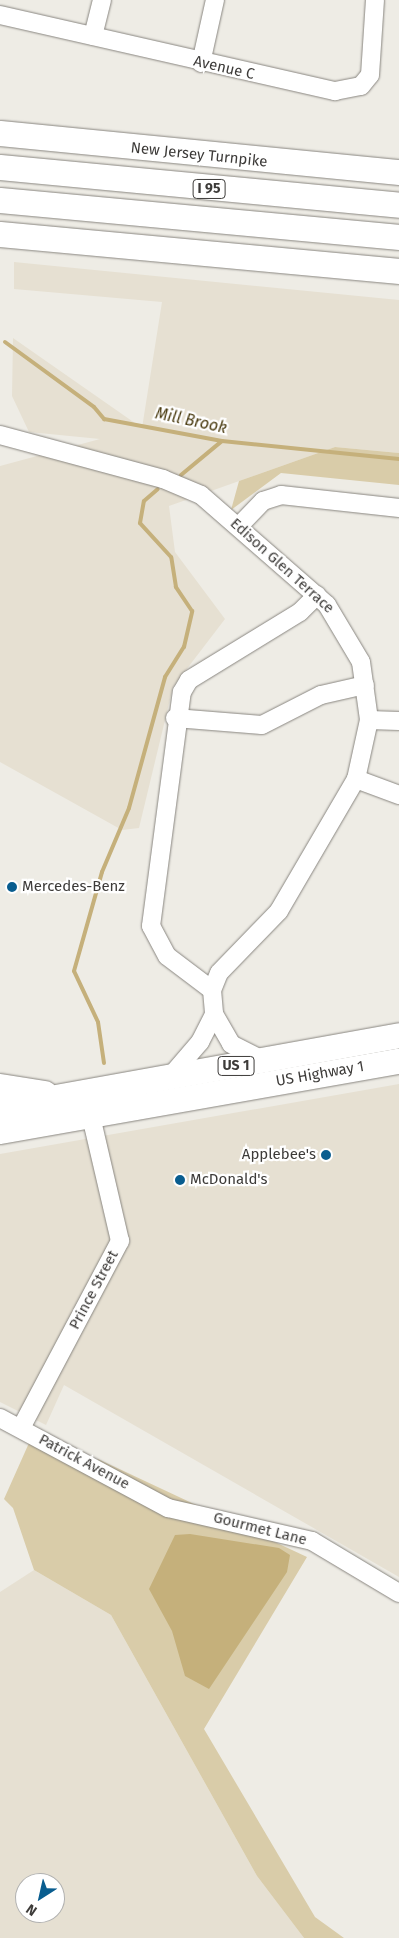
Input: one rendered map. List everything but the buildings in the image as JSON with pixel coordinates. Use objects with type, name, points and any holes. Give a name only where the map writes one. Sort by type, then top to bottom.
[{"type":"highway","name":"New Jersey Turnpike","points":[[9,135],[397,172]]},
{"type":"highway","name":"I 95","points":[[10,168],[399,205]]},
{"type":"highway","name":"I 95","points":[[10,201],[399,237]]},
{"type":"highway","points":[[10,235],[399,271]]},
{"type":"highway","name":"US 1","points":[[0,1107],[265,1061],[399,1035]]},
{"type":"highway","name":"US Highway 1","points":[[93,1114],[399,1061]]},
{"type":"highway","points":[[0,1086],[68,1096]]},
{"type":"highway","name":"US 1","points":[[0,1131],[93,1114]]},
{"type":"street","points":[[93,36],[102,0]]},
{"type":"street","points":[[201,63],[215,0]]},
{"type":"street","name":"Avenue C","points":[[0,15],[315,88],[350,91],[361,86],[373,64],[375,0]]},
{"type":"street","name":"Edison Glen Terrace","points":[[0,435],[185,486],[239,526],[317,594],[354,645],[365,685],[370,720],[356,779],[279,911],[235,952],[212,990]]},
{"type":"street","points":[[239,526],[263,501],[281,495],[399,508]]},
{"type":"street","points":[[265,1061],[230,1044],[214,1014],[212,990],[167,956],[151,926],[175,718],[189,680],[300,612],[317,594]]},
{"type":"street","points":[[175,718],[262,725],[322,695],[365,685]]},
{"type":"street","points":[[370,720],[399,721]]},
{"type":"street","points":[[356,779],[399,794]]},
{"type":"street","points":[[169,1078],[200,1042],[214,1014]]},
{"type":"street","points":[[68,1096],[93,1114]]},
{"type":"street","name":"Prince Street","points":[[21,1428],[120,1241],[93,1114]]},
{"type":"street","name":"Patrick Avenue","points":[[0,1418],[168,1508]]},
{"type":"street","name":"Gourmet Lane","points":[[168,1508],[312,1541],[399,1593]]},
{"type":"shaded area","points":[[14,262],[399,300],[399,453],[335,447],[169,506],[175,552],[225,619],[173,687],[139,828],[122,830],[0,762],[0,466],[100,439],[29,432],[12,396],[13,338],[142,428],[162,302],[14,289]]},
{"type":"shaded area","points":[[335,447],[399,453],[399,485],[281,473],[231,510],[239,481]]},
{"type":"shaded area","points":[[399,1084],[399,1577],[64,1385],[46,1425],[0,1402],[0,1154]]},
{"type":"shaded area","points":[[29,1443],[92,1472],[98,1459],[307,1557],[204,1729],[315,1917],[344,1938],[304,1938],[257,1876],[111,1615],[34,1570],[13,1508],[4,1499]]},
{"type":"shaded area","points":[[190,1534],[279,1548],[290,1555],[287,1572],[209,1689],[185,1676],[172,1631],[149,1589],[175,1535]]},
{"type":"shaded area","points":[[34,1570],[111,1615],[257,1876],[304,1938],[0,1938],[0,1592]]},
{"type":"waterway","name":"Mill Brook","points":[[5,342],[94,407],[104,419],[222,441],[399,459]]},
{"type":"waterway","points":[[181,475],[222,441]]},
{"type":"waterway","points":[[104,1063],[98,1022],[74,971],[102,872],[129,808],[165,677],[184,647],[192,611],[176,587],[171,557],[140,523],[144,501],[158,489]]},
{"type":"place","name":"Mercedes-Benz","points":[[12,887]]},
{"type":"place","name":"Applebee's","points":[[326,1155]]},
{"type":"place","name":"McDonald's","points":[[180,1180]]}]
